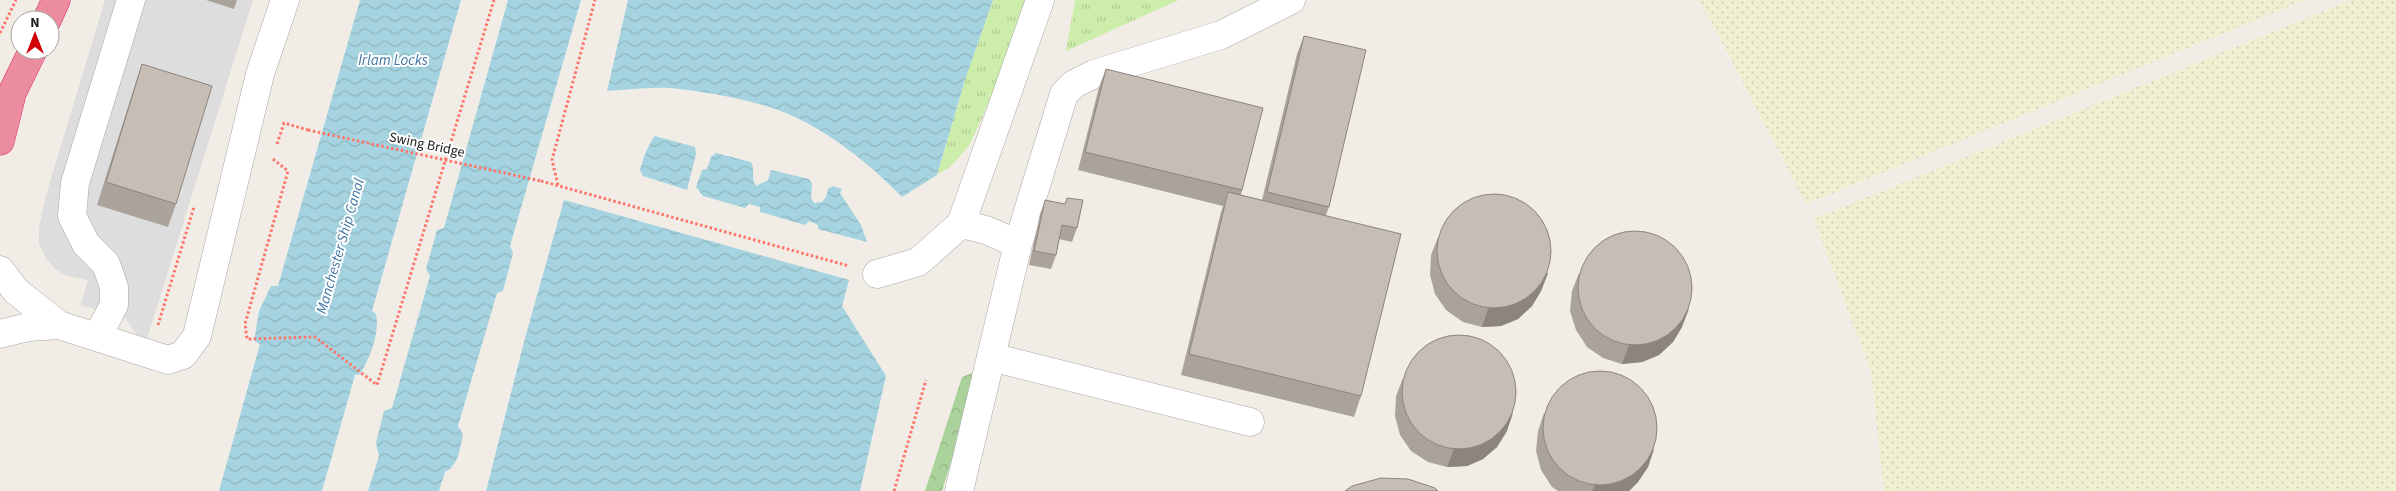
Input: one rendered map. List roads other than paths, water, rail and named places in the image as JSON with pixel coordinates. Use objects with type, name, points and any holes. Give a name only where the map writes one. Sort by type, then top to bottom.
[{"type":"highway","points":[[0,141],[6,99],[27,60]]},
{"type":"street","points":[[97,338],[114,305],[114,287],[106,264],[86,244],[72,216],[75,183],[131,0]]},
{"type":"street","points":[[0,270],[16,291],[59,325],[168,360],[183,355],[197,336],[258,82],[285,0]]},
{"type":"street","points":[[877,274],[918,262],[961,224],[1040,0]]},
{"type":"street","points":[[959,491],[1018,244],[1064,94],[1074,84],[1094,74],[1221,35],[1291,0]]},
{"type":"street","points":[[961,224],[986,230],[1018,244]]},
{"type":"street","points":[[0,334],[28,327],[59,325]]},
{"type":"street","points":[[991,358],[1250,422]]},
{"type":"water","name":"Irlam Locks","points":[[360,0],[461,0],[372,311],[376,314],[377,321],[373,345],[360,374],[355,375],[322,491],[219,491],[260,344],[254,341],[259,311],[271,286],[278,286]]},
{"type":"water","points":[[508,0],[581,0],[510,246],[513,253],[503,291],[497,293],[458,426],[463,434],[460,450],[456,461],[445,472],[439,491],[368,491],[379,456],[376,443],[384,411],[392,408],[430,276],[426,269],[437,230],[444,228]]},
{"type":"water","points":[[628,0],[993,0],[965,80],[937,175],[902,197],[861,159],[846,148],[814,127],[781,111],[741,99],[680,89],[653,88],[607,91]]},
{"type":"water","points":[[655,136],[695,147],[696,154],[687,190],[643,176],[640,170],[641,165]]},
{"type":"water","points":[[716,153],[751,162],[753,180],[756,186],[768,180],[771,170],[809,179],[812,184],[811,197],[814,203],[822,202],[826,197],[828,189],[833,186],[842,189],[840,193],[861,225],[867,242],[818,229],[818,225],[809,221],[805,225],[760,212],[760,207],[749,204],[745,208],[703,196],[696,187],[702,170],[707,169],[711,157]]},
{"type":"water","points":[[564,200],[849,280],[842,306],[886,376],[860,491],[486,491],[525,338]]},
{"type":"water label","name":"Manchester Ship Canal","points":[[340,246]]}]
